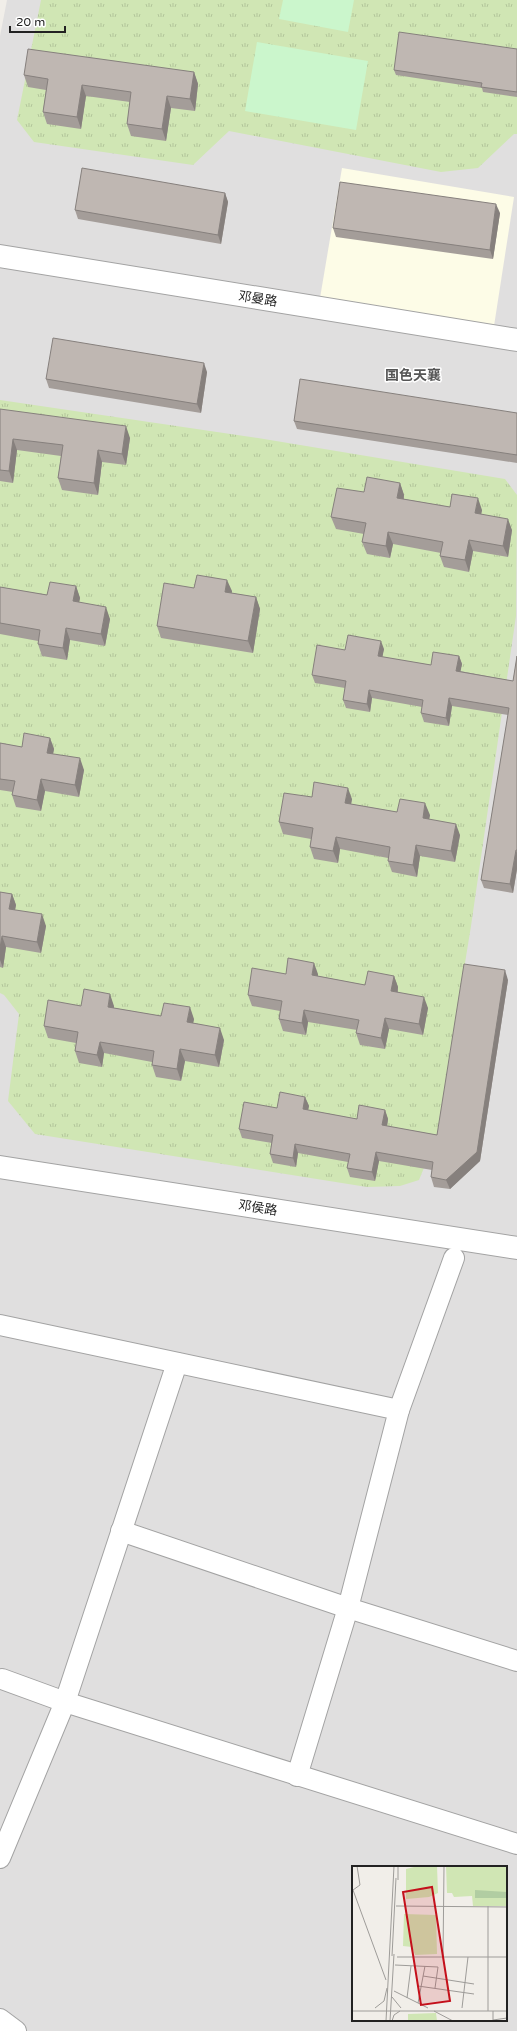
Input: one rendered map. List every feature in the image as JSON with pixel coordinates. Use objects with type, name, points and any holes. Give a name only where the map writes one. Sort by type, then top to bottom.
[{"type":"street","name":"邓曼路","points":[[0,256],[517,340]]},
{"type":"street","name":"邓侯路","points":[[0,1167],[517,1248]]},
{"type":"street","points":[[297,1776],[348,1608],[399,1410],[454,1258]]},
{"type":"street","points":[[0,1325],[399,1410]]},
{"type":"street","points":[[0,1858],[65,1702],[177,1363]]},
{"type":"street","points":[[121,1531],[348,1608],[517,1661]]},
{"type":"street","points":[[2,1679],[65,1702],[517,1844]]},
{"type":"street","points":[[0,2019],[16,2031]]},
{"type":"shaded area","points":[[7,0],[517,0],[517,2031],[0,2031],[0,36]]},
{"type":"shaded area","points":[[342,168],[514,197],[494,326],[320,298]]},
{"type":"green space","points":[[41,0],[517,0],[517,134],[514,134],[478,168],[441,172],[229,131],[193,165],[34,142],[17,120]]},
{"type":"green space","points":[[283,0],[354,0],[348,32],[279,19]]},
{"type":"green space","points":[[257,42],[368,61],[356,130],[245,111]]},
{"type":"green space","points":[[0,400],[258,438],[505,479],[517,495],[516,616],[471,926],[437,1136],[419,1180],[400,1186],[367,1187],[35,1134],[8,1101],[19,1014],[4,995],[0,993]]},
{"type":"building","points":[[399,32],[517,49],[517,92],[481,87],[482,83],[394,70]]},
{"type":"building","points":[[28,49],[194,72],[190,99],[167,96],[162,129],[127,124],[131,92],[82,85],[77,117],[43,112],[48,79],[24,75]]},
{"type":"building","points":[[82,168],[225,193],[218,235],[75,210]]},
{"type":"building","points":[[340,182],[496,204],[490,250],[333,228]]},
{"type":"building","points":[[53,338],[204,363],[197,404],[46,379]]},
{"type":"building","points":[[300,379],[517,413],[517,455],[294,421]]},
{"type":"building","points":[[0,409],[126,426],[122,454],[98,450],[94,483],[58,478],[63,445],[13,439],[9,471],[0,470]]},
{"type":"building","points":[[367,477],[400,483],[397,498],[450,507],[452,494],[478,498],[475,513],[508,519],[503,546],[469,540],[465,560],[440,556],[443,542],[388,532],[386,546],[362,542],[366,523],[331,517],[337,488],[364,492]]},
{"type":"building","points":[[197,575],[227,580],[225,592],[256,597],[248,641],[157,626],[164,583],[194,588]]},
{"type":"building","points":[[50,582],[76,586],[73,601],[106,607],[101,634],[66,628],[63,648],[38,644],[40,630],[0,623],[0,587],[47,595]]},
{"type":"building","points":[[348,635],[381,641],[378,656],[431,665],[433,652],[459,656],[456,671],[513,681],[517,656],[517,850],[510,884],[481,880],[509,708],[449,698],[446,718],[421,713],[423,700],[369,690],[367,704],[343,700],[346,681],[312,675],[317,645],[345,650]]},
{"type":"building","points":[[24,733],[50,738],[47,753],[80,758],[75,785],[41,779],[37,800],[12,795],[15,781],[0,779],[0,743],[22,747]]},
{"type":"building","points":[[314,782],[348,788],[345,803],[397,812],[400,799],[425,803],[423,818],[456,824],[451,851],[416,845],[413,865],[388,861],[390,847],[336,837],[333,851],[310,847],[313,828],[279,822],[284,793],[312,797]]},
{"type":"building","points":[[0,892],[12,894],[9,909],[42,914],[37,942],[2,936],[0,948]]},
{"type":"building","points":[[288,958],[314,963],[312,975],[365,985],[368,971],[394,976],[391,991],[424,997],[419,1024],[385,1018],[381,1038],[356,1033],[359,1020],[304,1010],[302,1023],[279,1019],[282,1001],[248,995],[252,968],[286,974]]},
{"type":"building","points":[[464,964],[505,970],[477,1152],[446,1180],[431,1177],[433,1162],[376,1152],[372,1172],[347,1168],[350,1154],[295,1144],[293,1158],[270,1154],[273,1135],[239,1129],[244,1102],[277,1108],[280,1092],[305,1097],[303,1109],[357,1119],[359,1105],[385,1110],[382,1125],[437,1135]]},
{"type":"building","points":[[84,989],[110,994],[108,1007],[161,1016],[164,1003],[190,1007],[187,1022],[220,1028],[215,1055],[180,1049],[177,1069],[152,1065],[154,1051],[100,1042],[97,1055],[75,1051],[78,1032],[44,1026],[48,1000],[81,1006]]},
{"type":"district","name":"国色天襄","points":[[413,375]]}]
